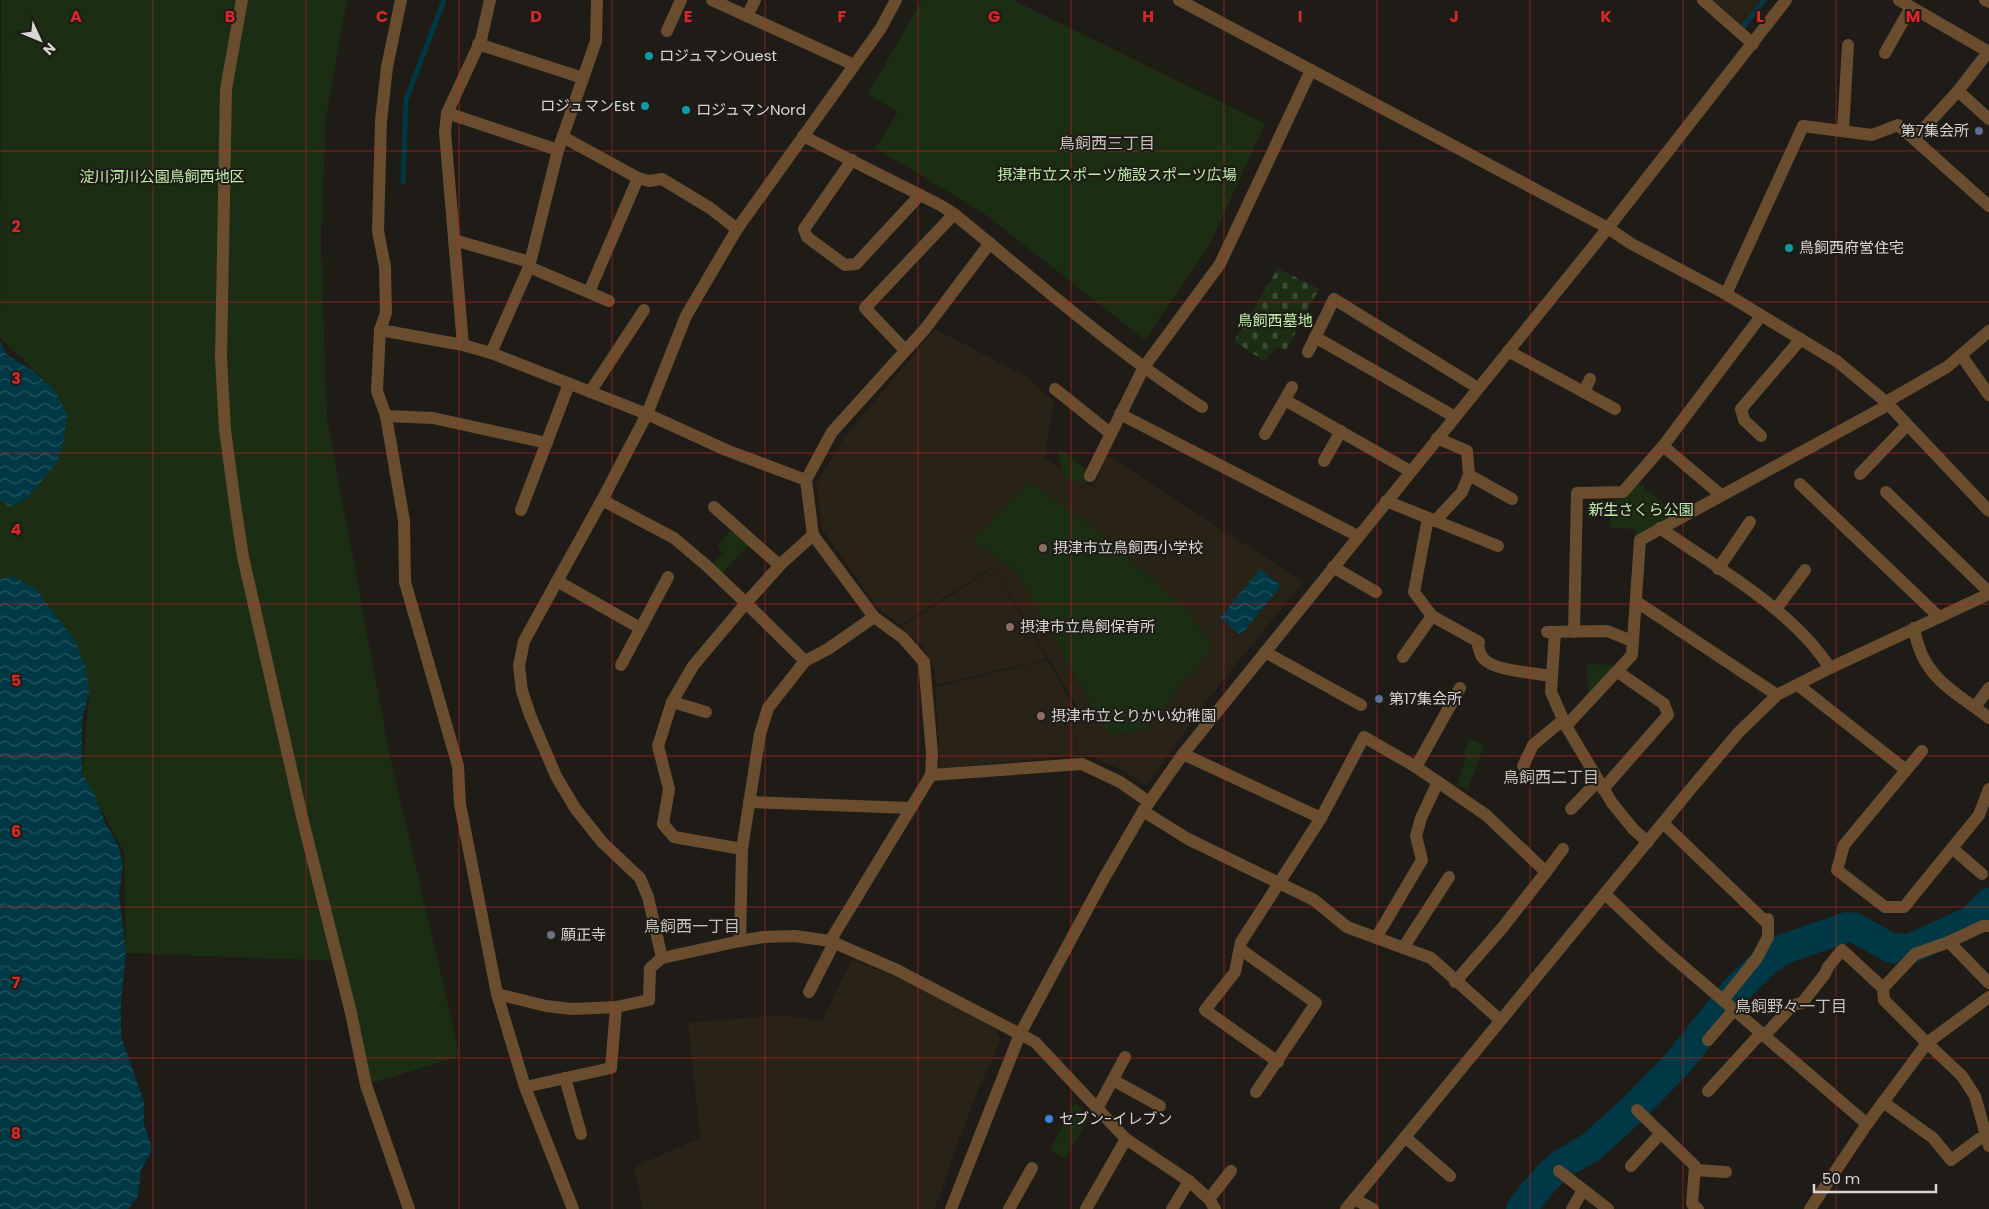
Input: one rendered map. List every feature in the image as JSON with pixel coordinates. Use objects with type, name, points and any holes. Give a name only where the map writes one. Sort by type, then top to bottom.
[{"type":"street","points":[[242,0],[226,89],[221,328],[225,430],[234,504],[243,557],[351,1013],[366,1085],[409,1209]]},
{"type":"street","points":[[401,0],[387,67],[381,121],[378,231],[385,268],[386,312],[380,330],[377,391],[386,416],[404,521],[404,582],[458,766],[460,804],[497,994],[525,1087],[574,1209]]},
{"type":"street","points":[[463,345],[444,132],[447,113],[478,44],[490,0]]},
{"type":"street","points":[[667,31],[681,0]]},
{"type":"street","points":[[712,0],[854,65]]},
{"type":"street","points":[[747,16],[755,0]]},
{"type":"street","points":[[662,958],[648,897],[640,878],[602,842],[575,808],[556,776],[522,691],[520,666],[524,641],[647,414],[686,316],[738,229],[881,28],[896,0]]},
{"type":"street","points":[[1180,0],[1608,228],[1630,243],[1726,294],[1838,362],[1887,404],[1989,511]]},
{"type":"street","points":[[1703,0],[1753,44]]},
{"type":"street","points":[[953,1208],[1020,1034],[1103,880],[1146,807],[1184,754],[1410,471],[1608,228],[1786,0]]},
{"type":"street","points":[[1899,0],[1989,52],[1958,91],[1914,139]]},
{"type":"street","points":[[1985,0],[1989,2]]},
{"type":"street","points":[[491,353],[529,264],[558,150],[596,41],[595,1]]},
{"type":"street","points":[[1885,52],[1912,7]]},
{"type":"street","points":[[478,44],[583,78]]},
{"type":"street","points":[[1844,131],[1848,45]]},
{"type":"street","points":[[1090,476],[1144,367],[1220,264],[1311,70]]},
{"type":"street","points":[[1958,91],[1989,119]]},
{"type":"street","points":[[447,113],[558,150]]},
{"type":"street","points":[[1726,294],[1803,126],[1872,135],[1898,125],[1989,206]]},
{"type":"street","points":[[803,136],[954,214],[1090,327],[1165,383],[1202,406]]},
{"type":"street","points":[[563,137],[638,178],[649,181],[662,179],[703,204],[738,229]]},
{"type":"street","points":[[852,160],[804,229],[807,237],[845,265],[856,264],[920,195]]},
{"type":"street","points":[[589,292],[638,178]]},
{"type":"street","points":[[905,350],[865,308],[954,214]]},
{"type":"street","points":[[454,240],[529,264],[609,301]]},
{"type":"street","points":[[809,992],[832,942],[931,775],[932,753],[924,662],[902,638],[874,617],[813,534],[806,480],[832,432],[925,329],[990,243]]},
{"type":"street","points":[[1308,352],[1334,299],[1478,388]]},
{"type":"street","points":[[590,392],[644,310]]},
{"type":"street","points":[[1574,632],[1577,493],[1623,492],[1663,446],[1761,316]]},
{"type":"street","points":[[380,330],[463,345],[491,353],[647,414],[726,450],[806,480]]},
{"type":"street","points":[[1523,766],[1533,745],[1564,723],[1618,672],[1632,655],[1640,540],[1887,404],[1947,367],[1989,331]]},
{"type":"street","points":[[1315,337],[1455,417]]},
{"type":"street","points":[[1761,436],[1744,420],[1741,409],[1801,339]]},
{"type":"street","points":[[1508,351],[1615,409]]},
{"type":"street","points":[[1960,355],[1989,395]]},
{"type":"street","points":[[1584,392],[1590,379]]},
{"type":"street","points":[[521,510],[569,384]]},
{"type":"street","points":[[1265,434],[1292,387]]},
{"type":"street","points":[[1055,389],[1110,433]]},
{"type":"street","points":[[1286,400],[1410,471]]},
{"type":"street","points":[[1120,414],[1358,536]]},
{"type":"street","points":[[386,416],[432,418],[546,443]]},
{"type":"street","points":[[1860,474],[1907,424]]},
{"type":"street","points":[[1324,461],[1341,432]]},
{"type":"street","points":[[1437,438],[1467,451],[1469,475],[1462,492],[1431,519],[1414,592],[1432,616],[1478,642],[1482,658],[1489,664],[1552,676]]},
{"type":"street","points":[[1663,446],[1721,495]]},
{"type":"street","points":[[1469,475],[1512,499]]},
{"type":"street","points":[[1800,484],[1939,617]]},
{"type":"street","points":[[1346,1209],[1738,733],[1777,696],[1830,668],[1989,593],[1886,492]]},
{"type":"street","points":[[602,500],[674,538],[707,566],[805,661]]},
{"type":"street","points":[[1386,501],[1498,546]]},
{"type":"street","points":[[714,507],[779,565]]},
{"type":"street","points":[[1718,569],[1750,522]]},
{"type":"street","points":[[1660,528],[1776,609],[1820,652],[1830,668]]},
{"type":"street","points":[[742,848],[674,837],[663,824],[669,790],[658,746],[672,702],[692,666],[779,565],[813,534]]},
{"type":"street","points":[[1334,566],[1376,592]]},
{"type":"street","points":[[1776,609],[1806,570]]},
{"type":"street","points":[[621,665],[668,576]]},
{"type":"street","points":[[556,581],[640,628]]},
{"type":"street","points":[[1637,602],[1777,696]]},
{"type":"street","points":[[1403,656],[1432,616]]},
{"type":"street","points":[[740,941],[742,848],[760,734],[768,708],[805,661],[828,649],[874,617]]},
{"type":"street","points":[[1914,628],[1920,654],[1926,665],[1944,684],[1989,718]]},
{"type":"street","points":[[1632,642],[1607,631],[1551,632],[1551,692],[1564,723],[1612,803],[1634,830],[1648,842]]},
{"type":"street","points":[[1265,652],[1361,705]]},
{"type":"street","points":[[1571,809],[1601,784],[1668,715],[1664,704],[1618,672]]},
{"type":"street","points":[[1798,685],[1906,770]]},
{"type":"street","points":[[1416,767],[1460,688]]},
{"type":"street","points":[[1975,707],[1989,688]]},
{"type":"street","points":[[672,702],[706,712]]},
{"type":"street","points":[[1278,1062],[1205,1010],[1235,972],[1241,942],[1321,818],[1364,737],[1416,767],[1486,815],[1546,872]]},
{"type":"street","points":[[1922,751],[1844,844],[1837,870],[1885,907],[1904,907],[1979,815],[1989,789]]},
{"type":"street","points":[[1184,754],[1321,818]]},
{"type":"street","points":[[931,775],[1082,764],[1120,782],[1146,807],[1188,839],[1314,900],[1347,927],[1430,958],[1500,1020]]},
{"type":"street","points":[[1376,938],[1422,860],[1416,836],[1421,818],[1438,782]]},
{"type":"street","points":[[749,802],[911,808]]},
{"type":"street","points":[[1663,823],[1768,922],[1768,938],[1727,1004],[1708,1040]]},
{"type":"street","points":[[1952,848],[1982,874]]},
{"type":"street","points":[[1455,982],[1503,927],[1562,849]]},
{"type":"street","points":[[1403,948],[1449,877]]},
{"type":"street","points":[[1605,894],[1661,947],[1867,1124]]},
{"type":"street","points":[[1883,988],[1915,954],[1949,942],[1982,926],[1989,926]]},
{"type":"street","points":[[497,994],[546,1006],[572,1009],[616,1007],[649,1000],[650,968],[662,958],[764,937],[796,936],[832,942],[897,970],[1035,1042],[1126,1139],[1189,1182],[1213,1206],[1231,1171]]},
{"type":"street","points":[[1949,942],[1989,983]]},
{"type":"street","points":[[1240,949],[1316,1003],[1256,1092]]},
{"type":"street","points":[[1708,1091],[1793,1005],[1802,1003],[1842,950],[1883,988],[1884,1000],[1962,1076],[1975,1096],[1988,1142]]},
{"type":"street","points":[[1810,1209],[1867,1124],[1926,1043],[1989,997]]},
{"type":"street","points":[[525,1087],[611,1068],[616,1007]]},
{"type":"street","points":[[1097,1109],[1125,1057]]},
{"type":"street","points":[[565,1078],[581,1134]]},
{"type":"street","points":[[1113,1080],[1160,1106]]},
{"type":"street","points":[[1883,1102],[1933,1138],[1950,1160],[1979,1139],[1988,1142]]},
{"type":"street","points":[[1637,1110],[1696,1166],[1692,1204],[1698,1209]]},
{"type":"street","points":[[1631,1166],[1661,1133]]},
{"type":"street","points":[[1405,1137],[1450,1176]]},
{"type":"street","points":[[1086,1209],[1126,1139]]},
{"type":"street","points":[[1009,1209],[1032,1168]]},
{"type":"street","points":[[1695,1170],[1726,1172]]},
{"type":"street","points":[[1559,1171],[1608,1209]]},
{"type":"street","points":[[1172,1209],[1189,1182]]},
{"type":"street","points":[[1572,1209],[1583,1190]]},
{"type":"street","points":[[1354,1199],[1373,1209]]},
{"type":"shaded area","points":[[1704,0],[1767,0],[1743,32]]},
{"type":"shaded area","name":"摂津市立鳥飼西小学校","points":[[935,329],[1027,377],[1054,401],[1045,458],[1094,488],[1107,455],[1303,582],[1210,697],[1146,785],[1122,770],[1086,754],[1078,754],[1075,731],[1076,755],[940,769],[935,687],[1047,660],[1074,708],[1075,729],[1078,707],[993,567],[900,625],[878,609],[822,529],[816,483],[844,438]]},
{"type":"shaded area","points":[[993,568],[1047,659],[936,685],[934,669],[922,645],[901,628]]},
{"type":"shaded area","points":[[852,959],[915,985],[995,1029],[1001,1039],[971,1107],[935,1209],[643,1209],[634,1167],[700,1138],[688,1023],[781,1015],[822,1021]]},
{"type":"green space","name":"淀川河川公園鳥飼西地区","points":[[1,0],[347,0],[326,118],[321,242],[327,419],[390,756],[460,1056],[366,1085],[338,961],[126,953],[124,852],[82,774],[89,694],[12,576],[0,579],[0,494],[54,389],[0,338]]},
{"type":"green space","name":"摂津市立スポーツ施設スポーツ広場","points":[[922,0],[1014,0],[1265,124],[1210,244],[1145,340],[982,212],[875,148],[898,112],[868,94]]},
{"type":"green space","name":"鳥飼西墓地","points":[[1278,268],[1319,289],[1286,350],[1278,347],[1264,361],[1234,341]]},
{"type":"green space","points":[[1060,449],[1092,474],[1085,484],[1064,476],[1057,451]]},
{"type":"green space","points":[[1029,481],[1098,531],[1188,611],[1213,647],[1145,729],[1109,735],[1016,571],[973,541]]},
{"type":"green space","name":"新生さくら公園","points":[[1637,482],[1677,514],[1645,535],[1635,535],[1635,529],[1610,528],[1611,500],[1624,499]]},
{"type":"green space","points":[[730,530],[748,545],[720,576],[710,565],[724,553],[717,547]]},
{"type":"green space","points":[[1587,664],[1617,665],[1588,698]]},
{"type":"green space","points":[[1470,739],[1484,745],[1468,789],[1457,785],[1466,757],[1463,754]]},
{"type":"green space","points":[[1075,1102],[1090,1116],[1066,1158],[1050,1150]]},
{"type":"water","points":[[0,342],[7,355],[33,371],[54,389],[67,415],[64,440],[56,464],[26,499],[10,507],[0,500]]},
{"type":"water","points":[[1260,569],[1281,586],[1241,635],[1220,618]]},
{"type":"water","points":[[12,576],[36,589],[75,641],[86,669],[89,694],[82,720],[82,774],[94,793],[105,823],[118,845],[123,865],[119,893],[126,953],[121,1001],[121,1036],[144,1102],[144,1124],[152,1150],[141,1170],[138,1196],[128,1209],[0,1209],[0,579]]},
{"type":"waterway","points":[[403,182],[406,100],[444,0]]},
{"type":"waterway","points":[[1743,27],[1764,0]]},
{"type":"waterway","points":[[1521,1209],[1547,1177],[1562,1164],[1591,1147],[1630,1112],[1676,1065],[1738,988],[1767,960],[1784,949],[1847,927],[1855,928],[1891,948],[1909,949],[1972,921],[1989,903]]},
{"type":"place","name":"ロジュマンOuest","points":[[649,56]]},
{"type":"place","name":"ロジュマンEst","points":[[645,106]]},
{"type":"place","name":"ロジュマンNord","points":[[686,110]]},
{"type":"place","name":"第7集会所","points":[[1979,131]]},
{"type":"place","name":"鳥飼西府営住宅","points":[[1789,248]]},
{"type":"place","name":"摂津市立鳥飼西小学校","points":[[1043,548]]},
{"type":"place","name":"摂津市立鳥飼保育所","points":[[1010,627]]},
{"type":"place","name":"第17集会所","points":[[1379,699]]},
{"type":"place","name":"摂津市立とりかい幼稚園","points":[[1041,716]]},
{"type":"place","name":"願正寺","points":[[551,935]]},
{"type":"place","name":"セブン-イレブン","points":[[1049,1119]]},
{"type":"district","name":"鳥飼西三丁目","points":[[1107,143]]},
{"type":"district","name":"鳥飼西二丁目","points":[[1551,777]]},
{"type":"district","name":"鳥飼西一丁目","points":[[692,926]]},
{"type":"district","name":"鳥飼野々一丁目","points":[[1791,1006]]}]
